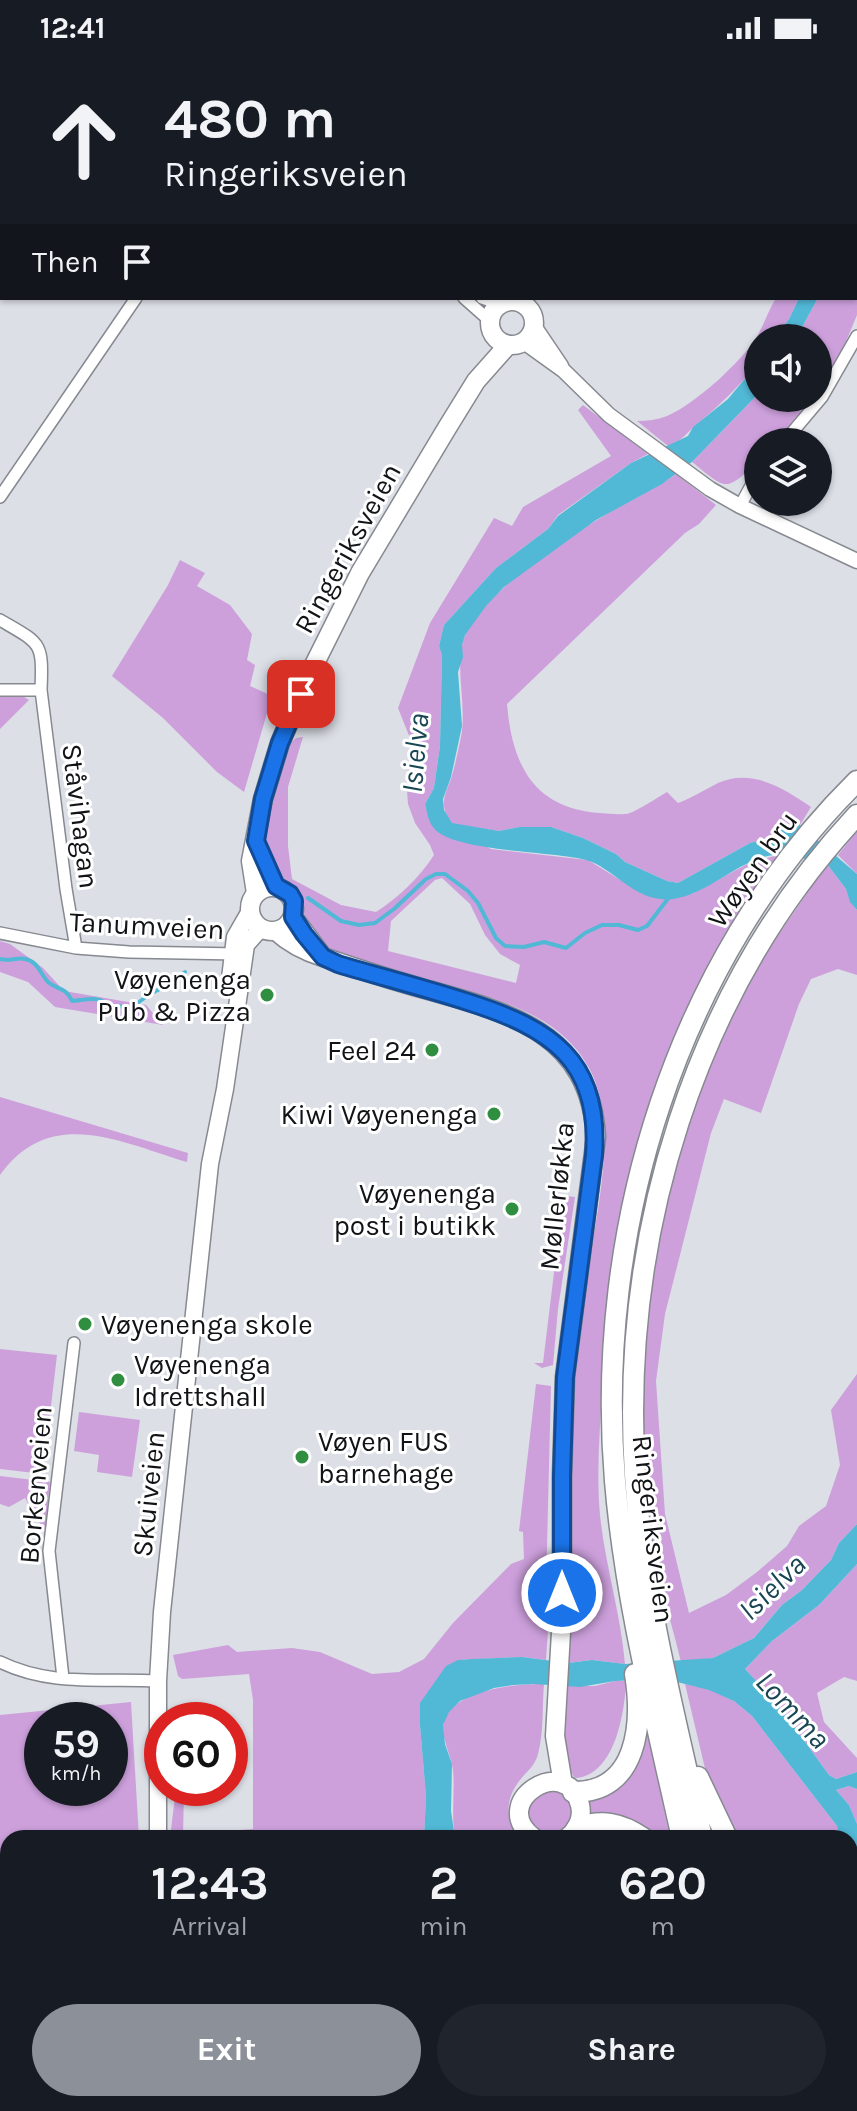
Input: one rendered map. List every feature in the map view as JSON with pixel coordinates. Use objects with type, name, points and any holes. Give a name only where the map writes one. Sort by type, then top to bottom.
[{"type":"highway","name":"Wøyen bru","points":[[682,1045],[727,952],[779,872],[857,781]]},
{"type":"highway","name":"Wøyen bru","points":[[704,1051],[747,965],[780,911],[857,815]]},
{"type":"highway","name":"Ringeriksveien","points":[[681,1830],[668,1730],[615,1480],[612,1401],[621,1265],[652,1130],[682,1045]]},
{"type":"highway","name":"Ringeriksveien","points":[[643,1608],[633,1415],[644,1270],[675,1136],[704,1051]]},
{"type":"highway","points":[[556,1781],[594,1791],[609,1784],[632,1752],[637,1728],[637,1697],[631,1649],[643,1608]]},
{"type":"highway","name":"Ringeriksveien","points":[[668,1730],[699,1830]]},
{"type":"highway","points":[[668,1730],[723,1830]]},
{"type":"highway","points":[[577,1830],[589,1823],[608,1822],[631,1830]]},
{"type":"main road","name":"Ringeriksveien","points":[[253,902],[251,861],[263,799],[280,743],[318,658],[360,573],[515,318]]},
{"type":"main road","points":[[256,841],[276,886]]},
{"type":"main road","points":[[276,886],[290,894],[295,909],[286,926],[268,929],[252,917],[253,902],[265,887],[276,886]]},
{"type":"main road","name":"Skuiveien","points":[[158,1830],[158,1681],[165,1572],[210,1164],[225,1089],[234,1016],[229,991],[238,954],[237,932],[253,902]]},
{"type":"main road","points":[[293,917],[323,957]]},
{"type":"main road","name":"Skuiveien","points":[[238,954],[249,940],[268,929]]},
{"type":"main road","name":"Møllerløkka","points":[[268,929],[306,953],[523,1021],[555,1042],[586,1085],[596,1137],[565,1377],[562,1615],[555,1736],[556,1781],[581,1809],[573,1830]]},
{"type":"main road","points":[[525,1830],[520,1807],[530,1789],[556,1781]]},
{"type":"street","points":[[0,497],[135,300]]},
{"type":"street","points":[[469,300],[515,318]]},
{"type":"street","points":[[485,300],[515,318],[594,402],[710,489],[857,561]]},
{"type":"street","points":[[796,428],[822,397],[857,336]]},
{"type":"street","points":[[740,506],[744,499]]},
{"type":"street","name":"Ståvihagan","points":[[0,620],[35,640],[42,656],[41,690],[76,948]]},
{"type":"street","points":[[0,690],[41,690]]},
{"type":"street","name":"Tanumveien","points":[[0,933],[76,948],[238,954]]},
{"type":"street","name":"Borkenveien","points":[[63,1678],[49,1551],[74,1343]]},
{"type":"street","points":[[0,1662],[22,1673],[42,1678],[158,1681]]},
{"type":"shaded area","points":[[775,300],[798,300],[785,324],[763,324]]},
{"type":"shaded area","points":[[817,300],[857,300],[857,315],[832,368],[832,324],[804,324]]},
{"type":"shaded area","points":[[744,354],[744,379],[678,441],[668,446],[637,421],[667,416],[690,403]]},
{"type":"shaded area","points":[[583,405],[648,454],[558,515],[548,529],[496,568],[444,625],[439,646],[442,655],[440,746],[434,788],[425,804],[427,811],[491,849],[588,860],[643,894],[692,894],[749,863],[778,855],[737,915],[702,976],[673,1040],[650,1105],[618,1240],[609,1310],[598,1482],[602,1534],[625,1664],[592,1660],[568,1663],[575,1379],[604,1147],[603,1118],[589,1068],[572,1044],[550,1025],[524,1011],[465,990],[377,968],[327,948],[310,927],[300,895],[273,870],[265,841],[268,807],[289,744],[303,737],[288,787],[288,846],[292,879],[341,905],[376,912],[408,886],[434,855],[408,804],[406,777],[414,748],[398,708],[430,623],[494,518],[512,526],[523,507],[611,456],[578,410]],"holes":[[[442,878],[470,904],[485,935],[500,954],[520,965],[516,983],[388,951],[391,921],[435,880]]]},
{"type":"shaded area","points":[[744,408],[744,412],[800,412],[787,428],[744,428],[744,474],[732,483],[726,484],[712,478],[692,462]]},
{"type":"shaded area","points":[[676,474],[716,505],[507,704],[514,746],[530,779],[542,792],[576,809],[626,814],[667,792],[678,803],[718,783],[743,778],[767,782],[811,807],[800,825],[784,826],[769,838],[750,843],[678,883],[625,862],[616,854],[583,838],[551,827],[519,827],[499,831],[452,824],[445,812],[444,802],[461,737],[461,653],[470,625],[501,590],[542,557],[581,530]]},
{"type":"shaded area","points":[[180,560],[205,573],[197,586],[230,605],[252,634],[247,660],[255,665],[250,686],[272,696],[244,792],[217,772],[163,718],[112,676]]},
{"type":"shaded area","points":[[0,694],[21,695],[29,700],[0,729]]},
{"type":"shaded area","points":[[857,831],[857,874],[838,855]]},
{"type":"shaded area","points":[[827,864],[857,910],[857,975],[838,969],[811,979],[799,1004],[761,1113],[724,1099],[711,1133],[665,1314],[656,1381],[665,1514],[689,1613],[726,1595],[757,1572],[787,1546],[799,1526],[826,1506],[840,1465],[831,1410],[857,1374],[857,1524],[839,1543],[831,1560],[802,1590],[782,1605],[754,1638],[713,1658],[681,1662],[651,1538],[644,1474],[642,1408],[645,1342],[652,1275],[664,1209],[702,1082],[727,1023],[761,961]]},
{"type":"shaded area","points":[[0,941],[10,944],[43,968],[64,991],[146,1005],[163,1025],[55,1007],[28,982],[0,972]]},
{"type":"shaded area","points":[[0,1097],[188,1153],[187,1162],[112,1139],[63,1135],[41,1141],[20,1154],[0,1175]]},
{"type":"shaded area","points":[[567,1196],[575,1197],[553,1365],[542,1368],[534,1363],[543,1363]]},
{"type":"shaded area","points":[[0,1349],[57,1355],[43,1474],[0,1469]]},
{"type":"shaded area","points":[[536,1384],[551,1386],[546,1660],[522,1657],[458,1660],[420,1725],[426,1796],[424,1830],[239,1830],[253,1829],[253,1700],[249,1674],[182,1679],[178,1676],[173,1655],[228,1645],[237,1652],[292,1648],[320,1652],[372,1674],[399,1672],[424,1659],[453,1623],[511,1564],[524,1559],[523,1532],[519,1531]]},
{"type":"shaded area","points":[[79,1412],[140,1420],[132,1477],[97,1472],[99,1455],[74,1451]]},
{"type":"shaded area","points":[[0,1476],[50,1482],[45,1530],[41,1528],[37,1512],[31,1509],[25,1498],[9,1507],[0,1504]]},
{"type":"shaded area","points":[[857,1564],[857,1681],[844,1677],[817,1693],[824,1722],[857,1758],[857,1772],[836,1779],[829,1775],[776,1702],[745,1669],[772,1641],[819,1605]]},
{"type":"shaded area","points":[[626,1681],[615,1740],[600,1766],[589,1775],[575,1778],[565,1758],[564,1747],[567,1686],[595,1686]]},
{"type":"shaded area","points":[[544,1684],[538,1754],[509,1801],[509,1816],[514,1830],[454,1830],[453,1770],[443,1733],[447,1715],[468,1697],[517,1685]]},
{"type":"shaded area","points":[[685,1684],[709,1689],[734,1701],[752,1716],[838,1830],[731,1830],[707,1777]]},
{"type":"shaded area","points":[[128,1702],[131,1702],[139,1830],[0,1830],[0,1715],[24,1713],[24,1806],[128,1806]]},
{"type":"shaded area","points":[[647,1728],[668,1830],[639,1830],[587,1815],[586,1800],[643,1729]]},
{"type":"shaded area","points":[[849,1786],[857,1789],[857,1824],[849,1805],[836,1790]]},
{"type":"shaded area","points":[[542,1792],[558,1792],[570,1804],[570,1820],[561,1830],[539,1830],[530,1820],[530,1804]]},
{"type":"shaded area","points":[[174,1806],[184,1806],[183,1830],[171,1830]]},
{"type":"water","points":[[798,300],[817,300],[804,324],[785,324]]},
{"type":"water","points":[[744,380],[744,408],[692,462],[662,484],[596,520],[504,587],[465,635],[458,672],[462,726],[443,799],[444,810],[452,823],[499,831],[519,827],[551,827],[583,838],[616,854],[625,862],[678,883],[750,843],[769,838],[784,826],[800,825],[857,874],[857,910],[827,864],[773,855],[747,864],[699,891],[673,899],[660,899],[636,891],[586,860],[480,846],[443,835],[431,825],[425,804],[434,788],[440,746],[442,655],[439,646],[444,625],[496,568],[548,529],[558,516],[631,463],[688,436],[693,427],[728,399]]},
{"type":"water","points":[[857,1524],[857,1564],[819,1605],[772,1641],[745,1669],[776,1702],[829,1775],[836,1779],[857,1772],[857,1789],[849,1786],[836,1790],[849,1805],[857,1830],[838,1830],[752,1716],[734,1701],[709,1690],[665,1679],[615,1681],[580,1687],[513,1685],[494,1688],[460,1701],[449,1712],[443,1725],[452,1764],[454,1830],[424,1830],[426,1796],[420,1703],[446,1666],[458,1660],[522,1657],[568,1663],[592,1660],[625,1664],[713,1658],[754,1638],[782,1605],[802,1590],[831,1560],[839,1543]]},
{"type":"waterway","points":[[308,898],[341,921],[359,925],[375,923],[426,879],[445,874],[468,891],[478,903],[496,938],[505,946],[524,947],[544,942],[566,948],[585,933],[602,925],[638,930],[647,926],[670,896]]},
{"type":"waterway","points":[[0,959],[29,960],[48,982],[64,991],[72,1001],[97,999],[109,1006],[132,1007],[185,972]]},
{"type":"place","name":"Vøyenenga Pub & Pizza","points":[[267,995]]},
{"type":"place","name":"Feel 24","points":[[432,1050]]},
{"type":"place","name":"Kiwi Vøyenenga","points":[[494,1114]]},
{"type":"place","name":"Vøyenenga post i butikk","points":[[512,1209]]},
{"type":"place","name":"Vøyenenga skole","points":[[85,1324]]},
{"type":"place","name":"Vøyenenga Idrettshall","points":[[118,1380]]},
{"type":"place","name":"Vøyen FUS barnehage","points":[[302,1457]]},
{"type":"route","points":[[301,694],[280,743],[263,799],[256,841],[276,886],[290,894],[294,901],[293,917],[304,934],[323,957],[338,964],[444,994],[523,1021],[555,1042],[567,1055],[586,1085],[591,1102],[596,1137],[565,1377],[562,1593]]},
{"type":"water label","name":"Isielva","points":[[415,753]]},
{"type":"water label","name":"Isielva","points":[[772,1587]]},
{"type":"water label","name":"Lomma","points":[[793,1710]]}]
